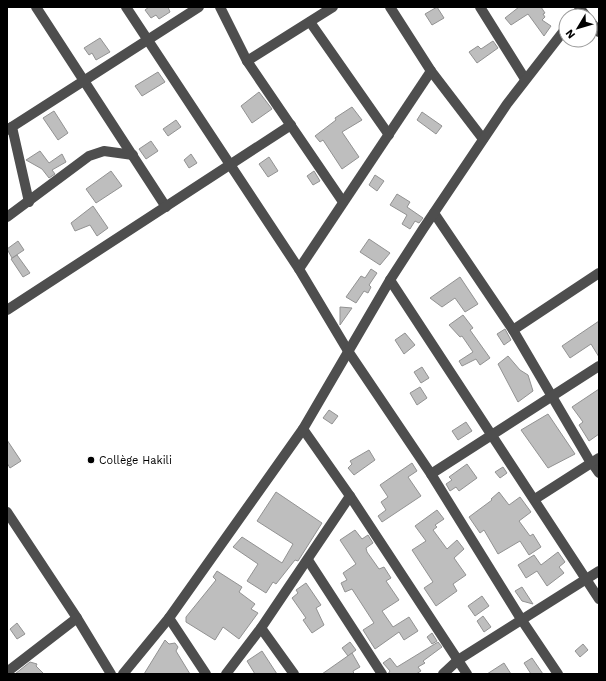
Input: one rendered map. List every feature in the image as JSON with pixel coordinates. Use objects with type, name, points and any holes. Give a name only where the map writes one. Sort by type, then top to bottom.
[{"type":"street","points":[[36,7],[166,207]]},
{"type":"street","points":[[126,7],[299,269],[348,351],[431,474],[521,619],[558,674]]},
{"type":"street","points":[[29,202],[9,128],[199,7]]},
{"type":"street","points":[[220,7],[247,61],[344,202]]},
{"type":"street","points":[[247,61],[333,7]]},
{"type":"street","points":[[390,7],[431,71],[483,139]]},
{"type":"street","points":[[480,7],[525,79]]},
{"type":"street","points":[[310,22],[389,135]]},
{"type":"street","points":[[124,674],[169,618],[302,428],[390,280],[483,139],[525,79],[558,38]]},
{"type":"street","points":[[299,269],[431,71]]},
{"type":"street","points":[[7,310],[290,125]]},
{"type":"street","points":[[7,216],[29,202],[90,156],[98,152],[109,151],[133,155]]},
{"type":"street","points":[[434,213],[513,330],[552,396],[594,461],[599,473]]},
{"type":"street","points":[[513,330],[599,273]]},
{"type":"street","points":[[390,280],[599,599]]},
{"type":"street","points":[[431,474],[490,434],[599,366]]},
{"type":"street","points":[[302,428],[350,496],[466,674]]},
{"type":"street","points":[[535,500],[594,461]]},
{"type":"street","points":[[226,674],[261,628],[350,496]]},
{"type":"street","points":[[7,512],[20,534],[77,618],[111,674]]},
{"type":"street","points":[[7,525],[20,534]]},
{"type":"street","points":[[308,560],[382,674]]},
{"type":"street","points":[[444,674],[458,660],[599,571]]},
{"type":"street","points":[[7,672],[77,618]]},
{"type":"street","points":[[169,618],[206,674]]},
{"type":"street","points":[[261,628],[294,674]]},
{"type":"building","points":[[149,7],[168,7],[170,12],[159,19],[156,15],[151,18],[145,10]]},
{"type":"building","points":[[437,7],[444,18],[432,25],[425,14]]},
{"type":"building","points":[[519,7],[541,7],[545,13],[543,14],[545,17],[542,20],[551,26],[544,36],[528,14],[511,25],[505,18]]},
{"type":"building","points":[[100,38],[110,52],[96,60],[92,53],[89,55],[84,48]]},
{"type":"building","points":[[493,41],[498,48],[477,63],[469,52],[478,46],[481,49]]},
{"type":"building","points":[[158,72],[165,82],[142,96],[135,86]]},
{"type":"building","points":[[259,92],[272,109],[252,123],[241,106]]},
{"type":"building","points":[[352,107],[362,120],[342,132],[359,157],[342,169],[323,140],[320,142],[315,136],[336,120],[335,118]]},
{"type":"building","points":[[54,111],[68,133],[58,140],[43,118]]},
{"type":"building","points":[[422,112],[442,126],[436,134],[417,120]]},
{"type":"building","points":[[176,120],[181,127],[168,136],[163,129]]},
{"type":"building","points":[[151,141],[158,151],[146,159],[139,149]]},
{"type":"building","points":[[40,151],[49,163],[62,154],[66,162],[52,170],[55,174],[49,178],[42,169],[26,160]]},
{"type":"building","points":[[191,154],[197,163],[189,168],[184,160]]},
{"type":"building","points":[[269,157],[278,171],[268,177],[259,164]]},
{"type":"building","points":[[111,171],[122,186],[96,203],[86,189]]},
{"type":"building","points":[[314,171],[320,181],[313,185],[307,176]]},
{"type":"building","points":[[375,175],[384,181],[377,191],[369,185]]},
{"type":"building","points":[[397,194],[410,202],[407,207],[423,218],[419,223],[415,221],[410,229],[402,224],[407,215],[390,205]]},
{"type":"building","points":[[93,206],[108,228],[97,236],[90,225],[75,231],[71,223]]},
{"type":"building","points":[[369,239],[390,253],[380,265],[360,252]]},
{"type":"building","points":[[18,241],[24,250],[12,258],[7,249]]},
{"type":"building","points":[[17,255],[30,273],[23,277],[11,259]]},
{"type":"building","points":[[371,269],[377,273],[369,285],[371,287],[368,293],[364,291],[356,303],[346,297],[361,276],[365,278]]},
{"type":"building","points":[[460,277],[478,304],[465,312],[455,298],[442,307],[430,298]]},
{"type":"building","points":[[340,307],[352,308],[340,325]]},
{"type":"building","points":[[463,315],[473,328],[470,330],[490,358],[480,365],[476,359],[462,366],[459,361],[473,352],[462,336],[460,337],[449,325]]},
{"type":"building","points":[[599,321],[599,357],[591,344],[570,358],[562,346]]},
{"type":"building","points":[[505,329],[511,340],[504,345],[497,334]]},
{"type":"building","points":[[405,333],[415,345],[404,354],[395,340]]},
{"type":"building","points":[[508,356],[520,370],[528,375],[533,391],[518,402],[498,364]]},
{"type":"building","points":[[422,367],[429,378],[421,383],[414,372]]},
{"type":"building","points":[[420,387],[427,398],[417,405],[410,393]]},
{"type":"building","points":[[599,389],[599,434],[589,441],[579,425],[583,422],[572,407]]},
{"type":"building","points":[[329,410],[338,416],[332,424],[323,418]]},
{"type":"building","points":[[548,414],[575,454],[548,468],[521,430]]},
{"type":"building","points":[[466,422],[472,431],[458,440],[452,431]]},
{"type":"building","points":[[7,440],[21,461],[10,468],[7,463]]},
{"type":"building","points":[[369,450],[375,460],[354,475],[348,468],[352,464],[350,461]]},
{"type":"building","points":[[412,463],[417,471],[408,477],[421,496],[382,522],[378,516],[386,510],[381,502],[388,497],[380,485]]},
{"type":"building","points":[[467,464],[477,478],[459,491],[456,487],[450,491],[446,484],[452,480],[449,477]]},
{"type":"building","points":[[503,467],[507,473],[500,478],[495,472]]},
{"type":"building","points":[[276,492],[322,523],[298,561],[295,560],[276,584],[273,582],[266,593],[247,581],[258,564],[233,547],[242,537],[282,563],[293,544],[257,521]]},
{"type":"building","points":[[499,492],[509,505],[520,497],[531,512],[519,521],[530,536],[533,534],[541,547],[529,555],[520,541],[498,554],[484,530],[480,533],[469,517],[492,500],[491,499]]},
{"type":"building","points":[[437,510],[444,519],[435,525],[437,527],[433,530],[447,549],[457,540],[464,549],[454,558],[466,575],[453,584],[457,591],[436,606],[424,588],[433,582],[412,550],[426,541],[415,526]]},
{"type":"building","points":[[355,530],[362,539],[368,535],[373,543],[366,548],[367,552],[379,569],[384,567],[391,578],[386,581],[399,600],[382,611],[393,627],[409,617],[418,631],[404,640],[399,632],[375,649],[363,630],[374,623],[352,589],[345,592],[341,583],[347,580],[343,573],[356,564],[340,540]]},
{"type":"building","points":[[558,552],[565,562],[559,567],[564,573],[547,586],[537,571],[526,578],[518,565],[534,555],[541,565]]},
{"type":"building","points":[[217,571],[242,587],[239,592],[255,604],[251,609],[258,613],[239,639],[223,627],[215,640],[186,622],[186,617],[216,580],[213,577]]},
{"type":"building","points":[[306,583],[321,605],[316,608],[324,625],[312,633],[303,620],[306,618],[292,598],[298,593],[296,590]]},
{"type":"building","points":[[522,587],[533,604],[522,601],[515,591]]},
{"type":"building","points":[[482,596],[489,606],[475,616],[468,606]]},
{"type":"building","points":[[483,616],[491,627],[484,632],[477,621]]},
{"type":"building","points":[[17,623],[25,634],[17,639],[10,629]]},
{"type":"building","points":[[432,633],[437,641],[432,644],[427,637]]},
{"type":"building","points":[[165,640],[169,644],[175,643],[178,647],[176,651],[190,674],[144,674]]},
{"type":"building","points":[[350,642],[356,650],[348,656],[342,648]]},
{"type":"building","points":[[438,642],[442,647],[423,661],[425,663],[418,667],[421,671],[416,674],[388,674],[390,671],[383,663],[390,658],[397,667]]},
{"type":"building","points":[[583,644],[588,650],[580,657],[575,651]]},
{"type":"building","points":[[262,651],[277,674],[255,674],[247,661]]},
{"type":"building","points":[[352,653],[360,667],[353,671],[354,674],[322,674]]},
{"type":"building","points":[[532,658],[543,674],[531,674],[524,663]]},
{"type":"building","points":[[30,662],[37,664],[36,666],[44,674],[15,674]]},
{"type":"building","points":[[504,663],[511,674],[487,674]]},
{"type":"place","name":"Collège Hakili","points":[[91,460]]}]
